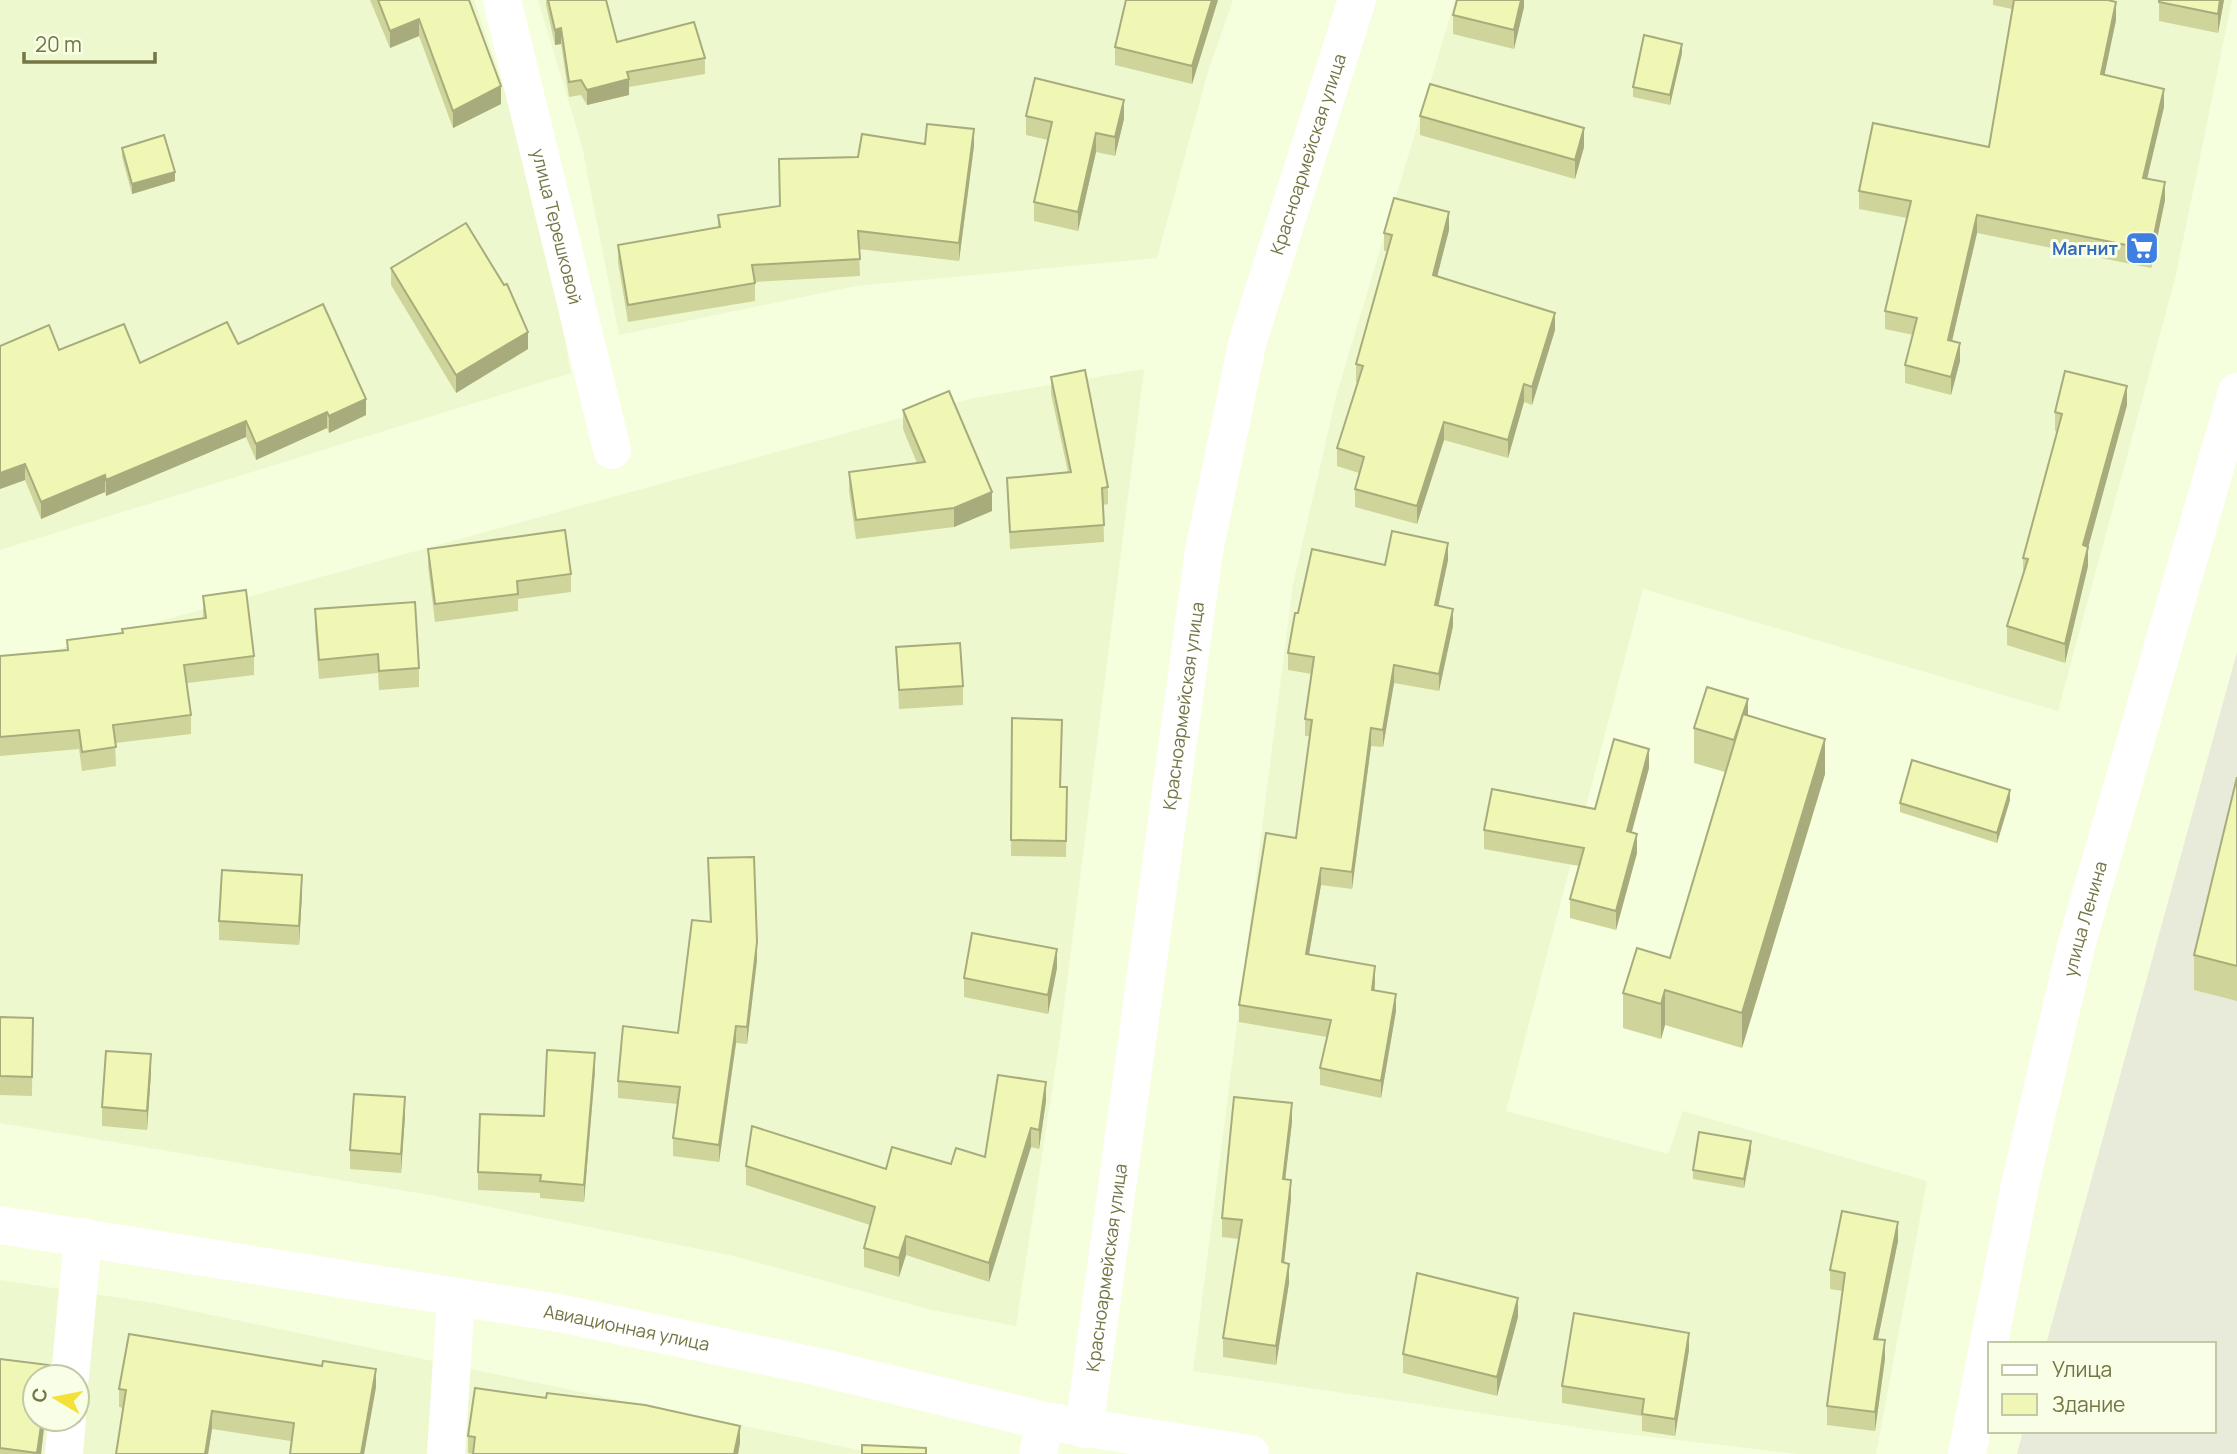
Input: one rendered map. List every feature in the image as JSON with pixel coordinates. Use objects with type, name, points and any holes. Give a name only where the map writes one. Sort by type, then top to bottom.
[{"type":"main road","name":"улица Терешковой","points":[[502,0],[612,450]]},
{"type":"main road","name":"Красноармейская улица","points":[[1084,1429],[1204,551],[1248,340],[1357,0]]},
{"type":"main road","name":"улица Ленина","points":[[1989,1342],[2020,1185],[2076,946],[2237,393]]},
{"type":"main road","name":"Авиационная улица","points":[[0,1226],[559,1313],[819,1367],[1042,1437],[1084,1429],[1250,1454]]},
{"type":"main road","points":[[71,1363],[83,1237]]},
{"type":"main road","points":[[446,1454],[456,1298]]},
{"type":"main road","name":"улица Ленина","points":[[1967,1454],[1988,1347]]},
{"type":"main road","points":[[64,1454],[66,1433]]},
{"type":"shaded area","points":[[0,0],[474,0],[536,184],[571,373],[0,550]]},
{"type":"shaded area","points":[[538,0],[1233,0],[1207,75],[1157,258],[856,286],[619,335],[582,146]]},
{"type":"shaded area","points":[[1455,0],[2232,0],[2176,275],[2058,711],[1643,589],[1506,1111],[1668,1154],[1683,1111],[1927,1181],[1876,1454],[1798,1454],[1610,1432],[1193,1371],[1293,584],[1337,393]]},
{"type":"shaded area","points":[[1144,369],[1060,1038],[1016,1326],[932,1310],[734,1256],[430,1195],[0,1123],[0,665],[974,398]]},
{"type":"shaded area","points":[[2237,652],[2237,1454],[2017,1454],[2022,1433],[2216,1433],[2216,1342],[2047,1342]]},
{"type":"shaded area","points":[[0,1280],[154,1303],[878,1454],[0,1454]]},
{"type":"building","points":[[378,0],[469,0],[501,86],[453,111],[419,19],[390,31]]},
{"type":"building","points":[[548,0],[606,0],[617,42],[694,22],[705,58],[627,72],[629,79],[587,90],[581,80],[569,82],[561,28],[555,30]]},
{"type":"building","points":[[1126,0],[1212,0],[1192,66],[1115,47]]},
{"type":"building","points":[[1457,0],[1521,0],[1514,30],[1453,15]]},
{"type":"building","points":[[2014,0],[2116,2],[2101,74],[2164,89],[2143,178],[2165,182],[2151,250],[1977,215],[1948,340],[1960,343],[1951,377],[1905,365],[1917,318],[1885,311],[1911,201],[1859,191],[1873,123],[1989,147]]},
{"type":"building","points":[[2159,0],[2220,0],[2218,14]]},
{"type":"building","points":[[1644,35],[1682,44],[1670,95],[1633,87]]},
{"type":"building","points":[[1035,78],[1124,100],[1115,137],[1096,133],[1078,212],[1034,202],[1052,122],[1026,116]]},
{"type":"building","points":[[1430,84],[1584,128],[1575,160],[1420,116]]},
{"type":"building","points":[[927,124],[974,129],[959,243],[858,231],[860,259],[752,265],[755,283],[628,305],[618,245],[720,227],[718,215],[780,206],[779,159],[858,157],[862,134],[925,144]]},
{"type":"building","points":[[164,135],[175,172],[132,184],[122,148]]},
{"type":"building","points":[[1394,198],[1449,212],[1433,275],[1555,313],[1532,387],[1524,384],[1508,440],[1444,422],[1417,506],[1355,489],[1364,457],[1337,448],[1363,366],[1356,364],[1392,235],[1384,233]]},
{"type":"building","points":[[466,223],[504,285],[507,284],[528,332],[456,375],[391,268]]},
{"type":"building","points":[[323,304],[366,399],[329,416],[327,412],[256,444],[246,421],[106,480],[105,475],[41,502],[25,464],[0,473],[0,346],[49,325],[59,350],[124,324],[140,363],[227,322],[238,344]]},
{"type":"building","points":[[1085,370],[1108,487],[1102,488],[1104,525],[1010,532],[1007,478],[1071,472],[1051,377]]},
{"type":"building","points":[[2065,371],[2127,386],[2083,545],[2088,547],[2065,644],[2007,626],[2028,559],[2023,558],[2062,414],[2055,412]]},
{"type":"building","points":[[949,391],[992,492],[954,508],[856,520],[849,472],[925,462],[903,410]]},
{"type":"building","points":[[565,530],[571,574],[517,581],[518,594],[435,604],[428,549]]},
{"type":"building","points":[[1392,531],[1448,543],[1435,605],[1453,609],[1439,674],[1394,665],[1383,730],[1371,728],[1352,872],[1321,868],[1306,954],[1375,966],[1372,990],[1396,994],[1381,1081],[1320,1068],[1331,1020],[1239,1005],[1266,833],[1296,838],[1312,720],[1305,719],[1314,657],[1288,653],[1295,613],[1298,613],[1312,549],[1385,565]]},
{"type":"building","points":[[246,590],[254,656],[184,665],[191,715],[113,725],[116,747],[82,752],[79,730],[0,737],[0,656],[68,650],[67,640],[123,633],[122,629],[206,618],[203,596]]},
{"type":"building","points":[[415,602],[419,668],[379,671],[378,654],[319,660],[315,609]]},
{"type":"building","points":[[960,643],[963,686],[899,690],[896,647]]},
{"type":"building","points":[[1707,687],[1748,699],[1734,740],[1694,728]]},
{"type":"building","points":[[1743,714],[1825,739],[1742,1013],[1665,990],[1661,1004],[1623,993],[1637,948],[1670,958]]},
{"type":"building","points":[[1012,718],[1062,720],[1060,787],[1067,787],[1066,841],[1011,840]]},
{"type":"building","points":[[1614,739],[1649,749],[1627,831],[1637,834],[1616,911],[1570,899],[1584,848],[1484,830],[1492,789],[1595,809]]},
{"type":"building","points":[[1912,760],[2010,790],[1997,833],[1900,803]]},
{"type":"building","points":[[2237,777],[2237,966],[2194,955]]},
{"type":"building","points":[[754,857],[757,942],[747,1027],[736,1026],[719,1145],[673,1138],[680,1087],[618,1081],[623,1026],[678,1033],[692,920],[711,922],[708,858]]},
{"type":"building","points":[[222,870],[302,875],[299,926],[219,921]]},
{"type":"building","points":[[972,933],[1057,949],[1048,995],[964,978]]},
{"type":"building","points":[[0,1017],[33,1018],[32,1077],[0,1076]]},
{"type":"building","points":[[547,1050],[595,1053],[584,1185],[540,1181],[541,1175],[478,1172],[480,1114],[544,1116]]},
{"type":"building","points":[[106,1051],[151,1054],[147,1111],[102,1107]]},
{"type":"building","points":[[998,1075],[1046,1082],[1039,1130],[1031,1128],[989,1263],[906,1236],[899,1258],[864,1248],[875,1207],[746,1166],[752,1126],[886,1169],[892,1147],[951,1164],[956,1148],[985,1157]]},
{"type":"building","points":[[354,1094],[405,1097],[401,1154],[350,1150]]},
{"type":"building","points":[[1234,1097],[1292,1103],[1283,1179],[1291,1180],[1282,1262],[1289,1264],[1276,1346],[1223,1338],[1242,1220],[1222,1218]]},
{"type":"building","points":[[1699,1132],[1751,1141],[1744,1179],[1693,1170]]},
{"type":"building","points":[[1842,1211],[1898,1222],[1874,1339],[1885,1340],[1875,1412],[1827,1406],[1845,1273],[1830,1270]]},
{"type":"building","points":[[1417,1273],[1518,1298],[1497,1377],[1403,1354]]},
{"type":"building","points":[[1574,1313],[1689,1333],[1675,1419],[1642,1414],[1644,1399],[1562,1386]]},
{"type":"building","points":[[129,1334],[322,1366],[323,1361],[376,1369],[361,1454],[290,1454],[294,1423],[212,1411],[205,1454],[116,1454],[126,1390],[119,1389]]},
{"type":"building","points":[[0,1359],[33,1363],[21,1363],[21,1433],[40,1433],[37,1453],[0,1448]]},
{"type":"building","points":[[475,1388],[546,1398],[547,1393],[645,1405],[740,1426],[734,1454],[473,1454],[475,1437],[468,1436]]},
{"type":"building","points":[[862,1445],[926,1448],[926,1454],[862,1454]]},
{"type":"place","name":"Магнит","points":[[2142,248]]}]
